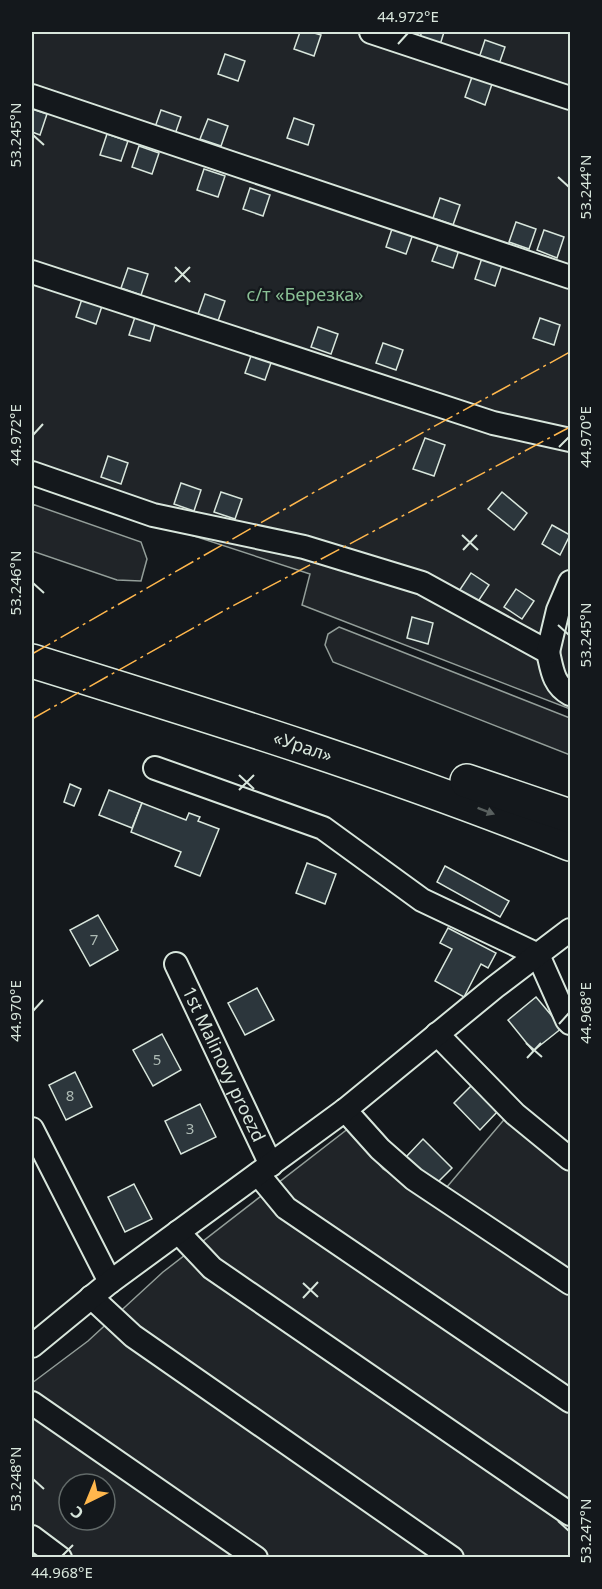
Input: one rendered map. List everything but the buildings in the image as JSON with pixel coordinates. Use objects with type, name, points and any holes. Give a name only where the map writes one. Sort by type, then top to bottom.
[{"type":"highway","name":"«Урал»","points":[[32,640],[380,751],[570,837]]},
{"type":"highway","name":"«Урал»","points":[[32,661],[363,767],[570,837]]},
{"type":"street","points":[[371,32],[570,98]]},
{"type":"street","points":[[32,96],[570,277]]},
{"type":"street","points":[[32,272],[493,423],[570,440]]},
{"type":"street","points":[[32,473],[153,515],[304,547],[422,583],[548,652]]},
{"type":"street","points":[[570,582],[558,610],[548,652],[553,678],[563,690],[570,694]]},
{"type":"street","points":[[155,768],[323,828],[422,900],[538,955],[570,1023]]},
{"type":"street","points":[[32,1346],[110,1282],[345,1110],[437,1034],[570,930]]},
{"type":"street","name":"1st Malinovy proezd","points":[[176,964],[265,1169],[286,1208],[570,1401]]},
{"type":"street","points":[[437,1034],[515,1114],[570,1160]]},
{"type":"street","points":[[345,1110],[380,1149],[414,1179],[570,1283]]},
{"type":"street","points":[[32,1129],[110,1282]]},
{"type":"street","points":[[178,1232],[212,1268],[570,1514]]},
{"type":"street","points":[[91,1297],[133,1336],[452,1557]]},
{"type":"street","points":[[32,1403],[256,1557]]},
{"type":"street","points":[[32,1537],[60,1557]]},
{"type":"green space","name":"с/т «Березка»","points":[[32,32],[570,32],[570,709],[302,605],[310,574],[32,483]]},
{"type":"green space","points":[[32,504],[141,542],[147,559],[141,581],[117,580],[32,551]]},
{"type":"green space","points":[[339,627],[570,718],[570,755],[333,662],[325,645],[328,634]]},
{"type":"green space","points":[[513,1109],[570,1153],[570,1557],[32,1558],[32,1383],[88,1341],[163,1272],[349,1128],[383,1169],[435,1201]]},
{"type":"power","points":[[32,654],[318,490],[570,352]]},
{"type":"power","points":[[32,719],[227,609],[570,427]]}]
